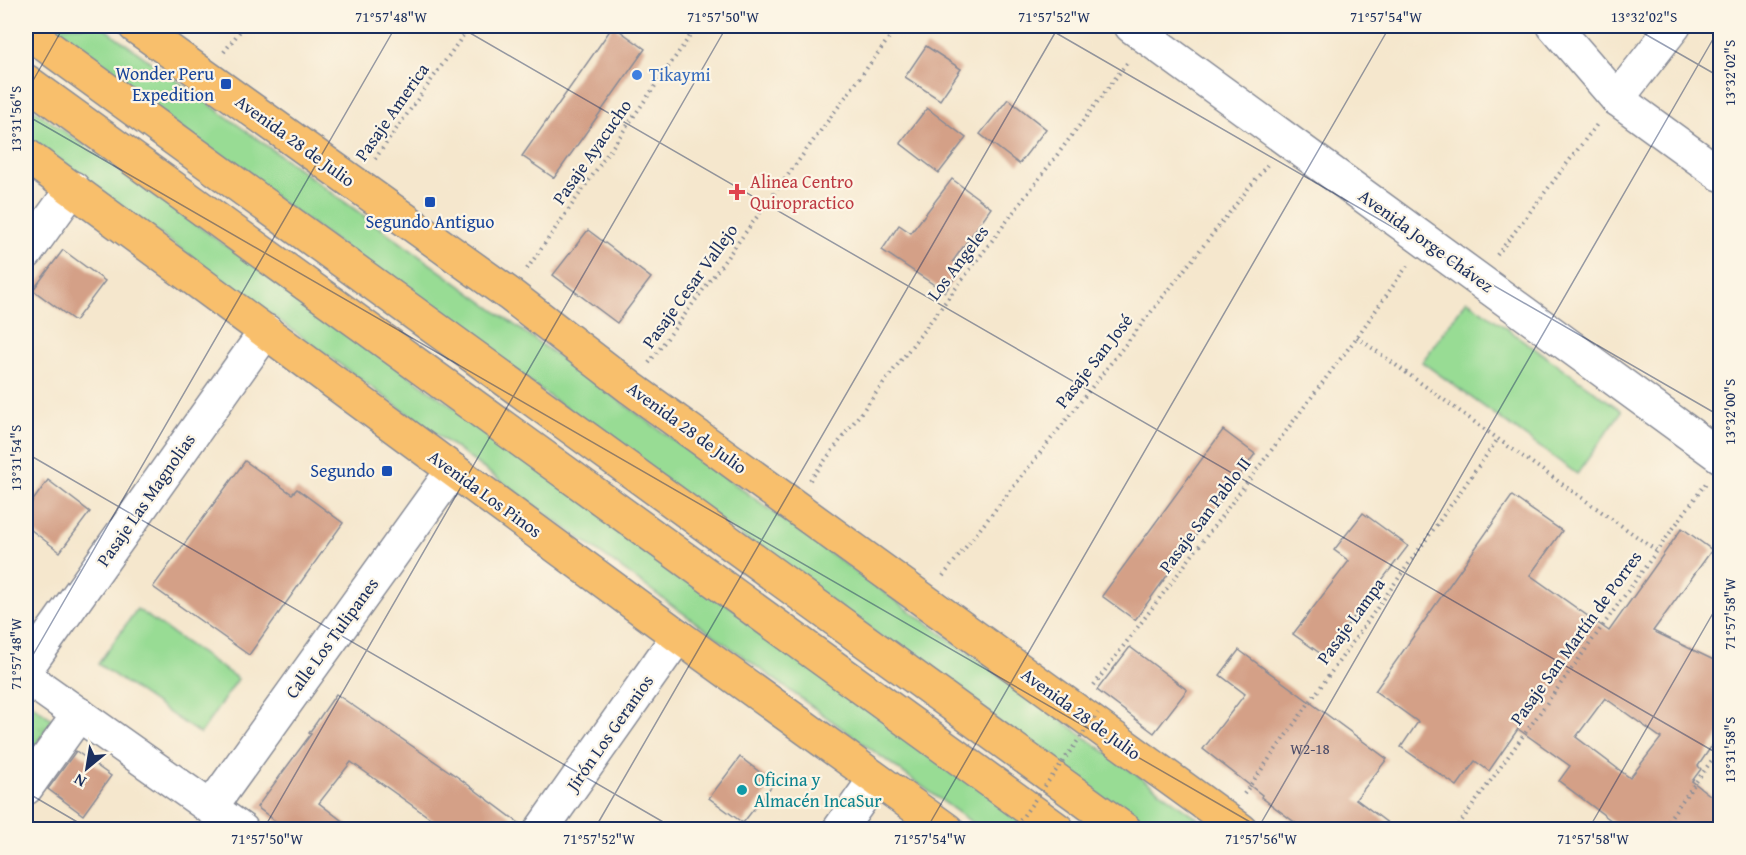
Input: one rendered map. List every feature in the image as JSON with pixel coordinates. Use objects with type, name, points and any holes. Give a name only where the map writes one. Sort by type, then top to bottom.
[{"type":"main road","name":"Avenida 28 de Julio","points":[[135,26],[509,294],[631,388],[924,600],[1087,712],[1233,824]]},
{"type":"main road","points":[[26,31],[1125,830]]},
{"type":"main road","points":[[26,81],[1058,830]]},
{"type":"main road","name":"Avenida Los Pinos","points":[[26,155],[678,636],[947,830]]},
{"type":"street","points":[[1554,26],[1617,99],[1720,174]]},
{"type":"street","points":[[1617,99],[1674,26]]},
{"type":"street","name":"Avenida Jorge Chávez","points":[[1139,31],[1478,279],[1713,469]]},
{"type":"street","points":[[26,253],[73,188]]},
{"type":"street","name":"Pasaje Las Magnolias","points":[[26,669],[266,331]]},
{"type":"street","name":"Calle Los Tulipanes","points":[[210,807],[453,470]]},
{"type":"street","name":"Jirón Los Geranios","points":[[541,830],[678,636]]},
{"type":"street","points":[[26,677],[242,830]]},
{"type":"street","points":[[26,788],[79,714]]},
{"type":"street","points":[[839,830],[875,779]]},
{"type":"path","name":"Pasaje America","points":[[357,185],[470,26]]},
{"type":"path","name":"Pasaje Ayacucho","points":[[509,294],[698,26]]},
{"type":"path","name":"Pasaje Cesar Vallejo","points":[[631,388],[898,26]]},
{"type":"path","name":"Los Angeles","points":[[791,504],[1139,31]]},
{"type":"path","points":[[1478,279],[1617,99]]},
{"type":"path","name":"Pasaje San José","points":[[924,600],[1213,230],[1287,140]]},
{"type":"path","name":"Pasaje San Pablo II","points":[[1013,830],[1087,712],[1425,241]]},
{"type":"path","points":[[1357,337],[1498,440],[1656,550]]},
{"type":"path","name":"Pasaje Lampa","points":[[1233,824],[1498,440]]},
{"type":"path","name":"Pasaje San Martín de Porres","points":[[1455,830],[1713,469]]},
{"type":"path","points":[[1661,830],[1720,749]]},
{"type":"green space","points":[[39,26],[101,26],[1212,829],[1145,829]]},
{"type":"green space","points":[[26,104],[514,450],[1038,829],[981,829],[26,137]]},
{"type":"green space","points":[[1467,300],[1622,411],[1577,474],[1422,362]]},
{"type":"green space","points":[[137,609],[238,679],[200,734],[98,664]]},
{"type":"green space","points":[[26,700],[53,720],[26,759]]},
{"type":"building","points":[[613,26],[645,49],[554,178],[522,156]]},
{"type":"building","points":[[926,46],[961,69],[940,100],[905,77]]},
{"type":"building","points":[[1008,99],[1046,129],[1019,164],[980,134]]},
{"type":"building","points":[[927,108],[966,138],[939,173],[900,143]]},
{"type":"building","points":[[952,179],[991,208],[953,261],[962,267],[945,292],[882,250],[899,225],[911,233]]},
{"type":"building","points":[[588,230],[651,278],[617,323],[553,275]]},
{"type":"building","points":[[63,250],[105,281],[75,321],[33,290]]},
{"type":"building","points":[[1223,430],[1255,454],[1135,620],[1102,596]]},
{"type":"building","points":[[245,461],[292,494],[297,489],[343,523],[249,655],[153,587]]},
{"type":"building","points":[[48,480],[90,512],[60,552],[26,526],[26,510]]},
{"type":"building","points":[[1512,496],[1562,531],[1530,575],[1609,631],[1682,528],[1712,550],[1653,631],[1720,663],[1720,734],[1698,766],[1701,769],[1692,781],[1720,803],[1720,830],[1624,830],[1559,781],[1570,766],[1518,729],[1489,771],[1475,761],[1457,786],[1401,747],[1418,722],[1375,691]],"holes":[[[1605,698],[1661,738],[1630,778],[1576,737]]]},
{"type":"building","points":[[1363,513],[1408,546],[1324,656],[1293,634],[1349,561],[1334,550]]},
{"type":"building","points":[[1130,647],[1187,690],[1154,733],[1097,690]]},
{"type":"building","points":[[1239,650],[1387,759],[1356,799],[1397,830],[1305,830],[1203,749],[1245,694],[1220,675]]},
{"type":"building","points":[[336,694],[459,778],[523,826],[522,830],[447,830],[351,762],[319,803],[354,830],[287,830],[257,807],[311,734],[309,733]]},
{"type":"building","points":[[76,751],[111,776],[83,815],[48,789]]},
{"type":"building","name":"Oficina y Almacén IncaSur","points":[[740,757],[774,783],[743,823],[709,798]]},
{"type":"place","name":"Tikaymi","points":[[637,75]]},
{"type":"place","name":"Wonder Peru Expedition","points":[[226,84]]},
{"type":"place","name":"Alinea Centro Quiropractico","points":[[737,192]]},
{"type":"place","name":"Segundo Antiguo","points":[[430,202]]},
{"type":"place","name":"Segundo","points":[[387,471]]},
{"type":"place","name":"Oficina y Almacén IncaSur","points":[[742,790]]}]
